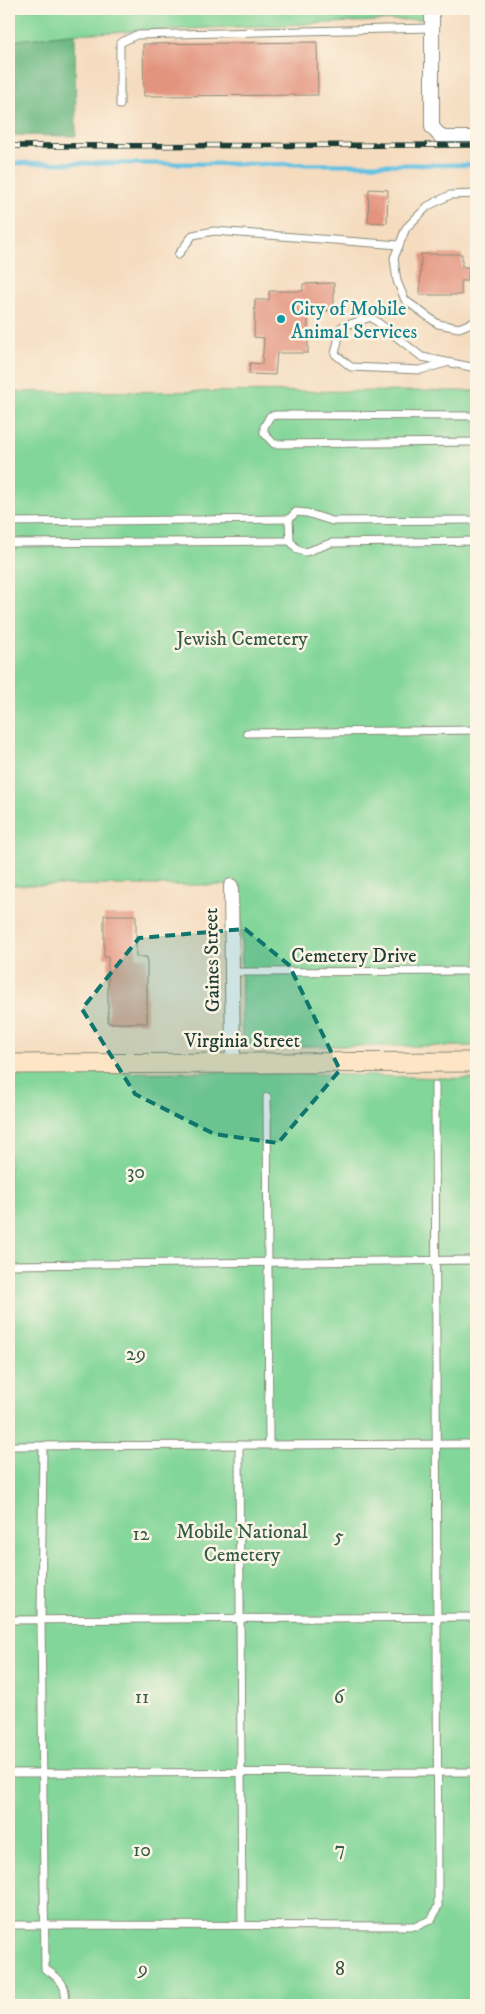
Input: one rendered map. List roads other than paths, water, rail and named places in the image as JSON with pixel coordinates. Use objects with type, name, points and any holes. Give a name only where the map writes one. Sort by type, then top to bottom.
[{"type":"street","points":[[432,9],[432,127],[442,138],[476,138]]},
{"type":"street","name":"Gaines Street","points":[[231,886],[232,1063]]},
{"type":"street","name":"Virginia Street","points":[[9,1064],[476,1062]]},
{"type":"lane","points":[[120,105],[120,44],[136,35],[432,28]]},
{"type":"lane","points":[[476,194],[450,195],[428,206],[406,228],[394,258],[397,280],[405,300],[438,324],[459,328],[476,321]]},
{"type":"lane","points":[[178,255],[193,235],[214,232],[399,245]]},
{"type":"lane","points":[[446,363],[420,370],[351,367],[335,354],[341,327],[371,317],[422,356],[446,363],[476,368]]},
{"type":"lane","points":[[476,416],[277,415],[270,416],[264,427],[264,433],[274,444],[476,442]]},
{"type":"lane","points":[[9,522],[289,519],[296,512],[307,513],[332,521],[476,520]]},
{"type":"lane","points":[[289,519],[290,541],[298,550],[306,552],[331,543],[476,542]]},
{"type":"lane","points":[[9,543],[290,541]]},
{"type":"lane","points":[[246,733],[476,730]]},
{"type":"lane","name":"Cemetery Drive","points":[[232,972],[476,971]]},
{"type":"lane","points":[[9,1925],[417,1926],[432,1919],[438,1906],[435,1086]]},
{"type":"lane","points":[[266,1097],[269,1445]]},
{"type":"lane","points":[[9,1265],[476,1260]]},
{"type":"lane","points":[[9,1446],[476,1444]]},
{"type":"lane","points":[[42,1446],[41,1620],[45,1969],[57,1976],[65,1986],[66,1996],[64,2005]]},
{"type":"lane","points":[[239,1446],[242,1925]]},
{"type":"lane","points":[[9,1620],[476,1617]]},
{"type":"lane","points":[[9,1773],[476,1772]]},
{"type":"waterway","points":[[9,163],[476,165]]},
{"type":"railway","points":[[9,146],[476,145]]},
{"type":"place","name":"City of Mobile Animal Services","points":[[281,319]]},
{"type":"park label","name":"Jewish Cemetery","points":[[242,638]]},
{"type":"park label","name":"30","points":[[136,1171]]},
{"type":"park label","name":"29","points":[[136,1353]]},
{"type":"park label","name":"12","points":[[141,1533]]},
{"type":"park label","name":"5","points":[[339,1535]]},
{"type":"park label","name":"Mobile National Cemetery","points":[[242,1542]]},
{"type":"park label","name":"11","points":[[142,1696]]},
{"type":"park label","name":"6","points":[[339,1696]]},
{"type":"park label","name":"7","points":[[340,1848]]},
{"type":"park label","name":"10","points":[[142,1849]]},
{"type":"park label","name":"9","points":[[143,1968]]},
{"type":"park label","name":"8","points":[[340,1968]]}]
